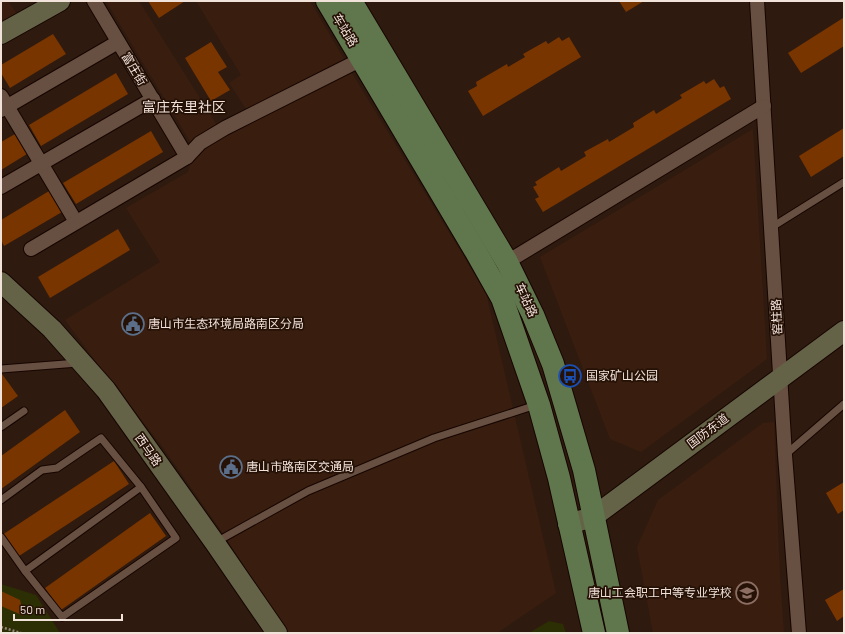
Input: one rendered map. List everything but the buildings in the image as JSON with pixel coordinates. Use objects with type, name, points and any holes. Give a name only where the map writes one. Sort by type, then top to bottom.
[{"type":"main road","name":"车站路","points":[[327,1],[502,298],[538,405],[559,478],[568,524],[594,633]]},
{"type":"main road","name":"车站路","points":[[351,1],[507,262],[533,315],[553,364],[584,470],[618,633]]},
{"type":"street","points":[[1,34],[60,1]]},
{"type":"street","name":"富庄街","points":[[94,1],[187,157]]},
{"type":"street","name":"窑柱路","points":[[757,1],[785,455],[799,633]]},
{"type":"street","points":[[76,222],[42,164],[3,104],[118,42]]},
{"type":"street","points":[[31,249],[187,157],[200,143],[225,128],[362,60]]},
{"type":"street","points":[[1,187],[153,99]]},
{"type":"street","points":[[507,262],[764,106]]},
{"type":"street","name":"西马路","points":[[1,282],[52,329],[106,390],[277,633]]},
{"type":"street","name":"国防东道","points":[[568,524],[593,517],[844,331]]},
{"type":"lane","points":[[772,227],[844,182]]},
{"type":"lane","points":[[1,369],[82,363]]},
{"type":"lane","points":[[785,455],[844,404]]},
{"type":"lane","points":[[215,543],[308,491],[434,438],[538,405]]},
{"type":"lane","points":[[1,427],[24,411]]},
{"type":"lane","points":[[1,500],[42,470],[57,468],[101,438],[140,487],[176,538],[62,617],[25,571],[1,537]]},
{"type":"lane","points":[[25,571],[140,487]]},
{"type":"path","points":[[1,627],[21,633]]},
{"type":"shaded area","points":[[1,1],[8,1],[17,14],[1,23]]},
{"type":"shaded area","points":[[106,1],[139,1],[218,127],[191,143]]},
{"type":"shaded area","points":[[196,1],[310,1],[347,64],[248,112],[229,83],[241,75]]},
{"type":"shaded area","points":[[350,70],[486,293],[556,593],[497,633],[286,633],[222,532],[162,446],[65,320],[160,262],[126,208],[188,172],[195,150]]},
{"type":"shaded area","points":[[753,129],[767,359],[641,452],[610,439],[540,257]]},
{"type":"shaded area","points":[[774,422],[780,577],[784,633],[653,633],[637,547],[658,500],[763,423]]},
{"type":"green space","points":[[1,584],[36,595],[60,633],[1,633]]},
{"type":"green space","points":[[549,621],[563,624],[566,633],[529,633]]},
{"type":"place","name":"唐山市生态环境局路南区分局","points":[[133,324]]},
{"type":"place","name":"国家矿山公园","points":[[570,376]]},
{"type":"place","name":"唐山市路南区交通局","points":[[231,467]]},
{"type":"place","name":"唐山工会职工中等专业学校","points":[[747,593]]},
{"type":"district","name":"富庄东里社区","points":[[184,107]]}]
